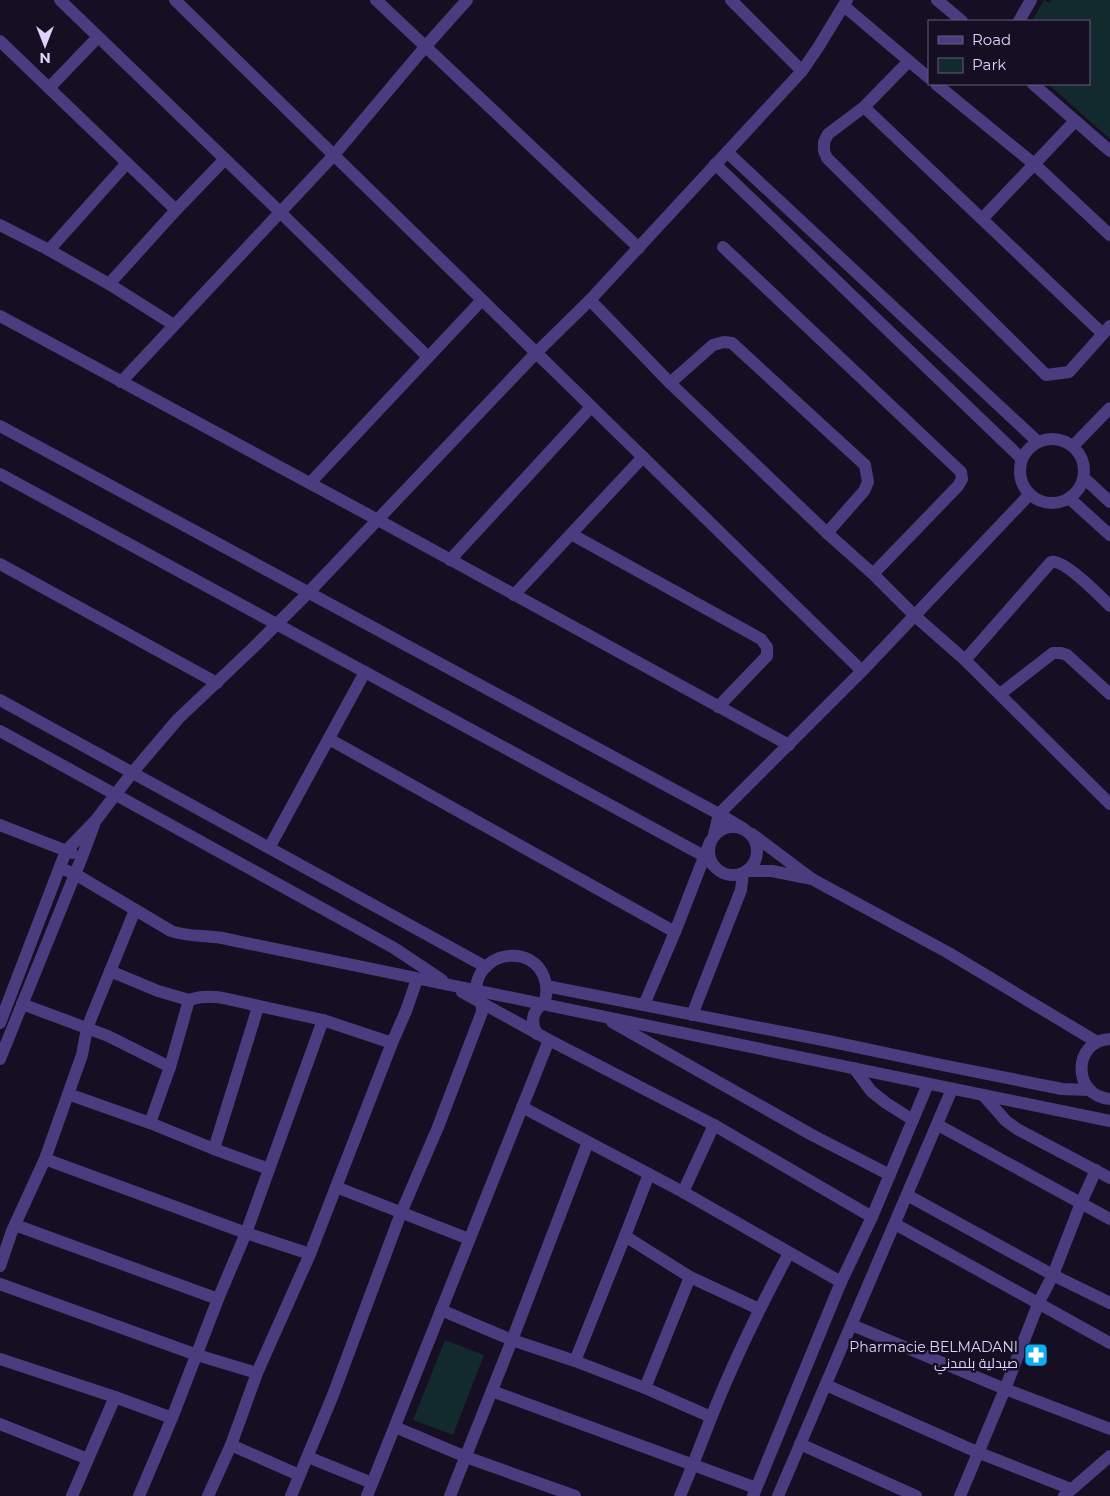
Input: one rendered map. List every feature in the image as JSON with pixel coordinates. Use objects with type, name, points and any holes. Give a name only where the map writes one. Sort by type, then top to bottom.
[{"type":"street","points":[[60,0],[428,357]]},
{"type":"street","points":[[175,0],[862,672]]},
{"type":"street","points":[[376,0],[639,248]]},
{"type":"street","points":[[121,382],[334,155],[467,0]]},
{"type":"street","points":[[731,0],[802,71]]},
{"type":"street","points":[[937,0],[961,20]]},
{"type":"street","points":[[1020,20],[1031,0]]},
{"type":"street","points":[[0,1023],[66,851],[96,820],[132,773],[178,719],[308,593],[536,353],[590,300],[802,71],[820,46],[846,3],[928,77]]},
{"type":"street","points":[[49,88],[98,37]]},
{"type":"street","points":[[0,41],[176,210]]},
{"type":"street","points":[[864,107],[982,219],[1106,330],[1069,372],[1046,375],[827,158],[824,151],[824,142],[828,134],[864,107],[909,61]]},
{"type":"street","points":[[937,85],[1034,164],[1110,235]]},
{"type":"street","points":[[1035,85],[1110,151]]},
{"type":"street","points":[[982,219],[1075,121]]},
{"type":"street","points":[[727,152],[1038,442]]},
{"type":"street","points":[[109,284],[225,159]]},
{"type":"street","points":[[48,250],[127,163]]},
{"type":"street","points":[[715,164],[1022,459]]},
{"type":"street","points":[[0,225],[109,284],[174,325]]},
{"type":"street","points":[[723,247],[961,472],[962,479],[958,486],[873,574]]},
{"type":"street","points":[[310,483],[482,300]]},
{"type":"street","points":[[590,300],[670,383],[915,616],[965,660],[1110,804]]},
{"type":"street","points":[[0,316],[789,745]]},
{"type":"street","points":[[670,383],[713,345],[724,342],[732,343],[865,465],[868,482],[864,491],[827,532]]},
{"type":"street","points":[[450,560],[591,407]]},
{"type":"street","points":[[1074,446],[1110,408]]},
{"type":"street","points":[[0,426],[719,814],[748,831],[812,879],[947,952],[1104,1041]]},
{"type":"street","points":[[1049,439],[1062,440],[1074,446],[1083,461],[1084,470],[1084,478],[1078,490],[1069,498],[1049,503],[1038,500],[1030,494],[1023,483],[1020,472],[1022,459],[1028,450],[1038,442],[1049,439]]},
{"type":"street","points":[[514,596],[643,457]]},
{"type":"street","points":[[0,474],[704,856],[720,871],[735,875],[744,872],[772,872],[812,879]]},
{"type":"street","points":[[1084,478],[1110,502]]},
{"type":"street","points":[[714,866],[710,859],[709,850],[719,814],[862,672],[1030,494]]},
{"type":"street","points":[[1069,498],[1110,535]]},
{"type":"street","points":[[571,534],[761,639],[767,647],[767,656],[718,708]]},
{"type":"street","points":[[965,660],[1051,562],[1059,562],[1081,578],[1110,606]]},
{"type":"street","points":[[0,564],[217,683]]},
{"type":"street","points":[[1000,694],[1053,652],[1067,656],[1110,694]]},
{"type":"street","points":[[269,848],[365,672]]},
{"type":"street","points":[[0,700],[486,967]]},
{"type":"street","points":[[0,732],[394,948],[449,984],[537,1034],[714,1125],[872,1217]]},
{"type":"street","points":[[329,739],[675,932]]},
{"type":"street","points":[[0,1059],[96,820]]},
{"type":"street","points":[[0,825],[82,857]]},
{"type":"street","points":[[644,1005],[712,839],[720,830],[735,826],[748,831],[755,840],[757,855],[754,862],[744,872],[741,890],[692,1015]]},
{"type":"street","points":[[60,868],[75,874],[170,931],[180,935],[204,935],[222,938],[1110,1121]]},
{"type":"street","points":[[0,1266],[9,1228],[46,1159],[82,1055],[88,1028],[135,910]]},
{"type":"street","points":[[291,1496],[333,1395],[402,1213],[438,1127],[482,1012],[482,1003],[477,990],[481,973],[497,958],[518,955],[529,959],[538,966],[544,976],[546,997],[543,1004],[537,1009],[533,1022],[537,1034]]},
{"type":"street","points":[[110,971],[158,991],[189,1000],[211,996],[323,1020],[392,1042]]},
{"type":"street","points":[[208,1496],[231,1445],[257,1373],[310,1254],[416,982]]},
{"type":"street","points":[[546,986],[1062,1089],[1090,1090]]},
{"type":"street","points":[[150,1123],[170,1067],[189,1000]]},
{"type":"street","points":[[22,1004],[108,1036],[170,1067]]},
{"type":"street","points":[[214,1149],[258,1007]]},
{"type":"street","points":[[601,1016],[812,1135],[890,1175]]},
{"type":"street","points":[[138,1496],[172,1418],[246,1232],[323,1020]]},
{"type":"street","points":[[367,1496],[549,1040]]},
{"type":"street","points":[[1104,1041],[1090,1048],[1084,1055],[1081,1064],[1081,1074],[1084,1083],[1090,1090],[1098,1096],[1110,1099]]},
{"type":"street","points":[[854,1068],[870,1091],[913,1120]]},
{"type":"street","points":[[492,1391],[694,1464],[755,1492],[841,1282],[872,1217],[928,1084]]},
{"type":"street","points":[[778,1496],[952,1089]]},
{"type":"street","points":[[68,1094],[269,1169]]},
{"type":"street","points":[[983,1095],[1006,1122],[1017,1130],[1110,1178]]},
{"type":"street","points":[[522,1107],[683,1192],[841,1282]]},
{"type":"street","points":[[683,1192],[714,1125]]},
{"type":"street","points":[[938,1125],[1110,1218]]},
{"type":"street","points":[[450,1496],[588,1142]]},
{"type":"street","points":[[46,1159],[310,1254]]},
{"type":"street","points":[[960,1496],[1039,1302],[1053,1275],[1096,1170]]},
{"type":"street","points":[[575,1361],[649,1174]]},
{"type":"street","points":[[336,1187],[469,1239]]},
{"type":"street","points":[[908,1195],[1053,1275],[1110,1303]]},
{"type":"street","points":[[895,1224],[1110,1343]]},
{"type":"street","points":[[9,1228],[218,1299]]},
{"type":"street","points":[[625,1236],[690,1277],[759,1309]]},
{"type":"street","points":[[680,1496],[711,1417],[759,1309],[789,1253]]},
{"type":"street","points":[[645,1388],[690,1277]]},
{"type":"street","points":[[0,1284],[197,1355],[257,1373]]},
{"type":"street","points":[[441,1310],[512,1340],[575,1361],[645,1388],[711,1417]]},
{"type":"street","points":[[852,1325],[1005,1389],[1110,1429]]},
{"type":"street","points":[[0,1359],[172,1418]]},
{"type":"street","points":[[826,1385],[1068,1493],[1110,1456]]},
{"type":"street","points":[[72,1496],[115,1397]]},
{"type":"street","points":[[0,1424],[88,1459]]},
{"type":"street","points":[[395,1427],[466,1456],[575,1496]]},
{"type":"street","points":[[800,1444],[916,1496]]},
{"type":"street","points":[[231,1445],[300,1474]]},
{"type":"street","points":[[308,1456],[372,1483]]},
{"type":"green space","points":[[1044,0],[1050,3],[1051,0],[1110,0],[1110,139],[1049,85],[1090,85],[1090,20],[1033,20]]},
{"type":"green space","points":[[445,1340],[484,1355],[453,1435],[413,1420]]},
{"type":"place","name":"Pharmacie BELMADANI صيدلية بلمدني","points":[[1036,1355]]}]
